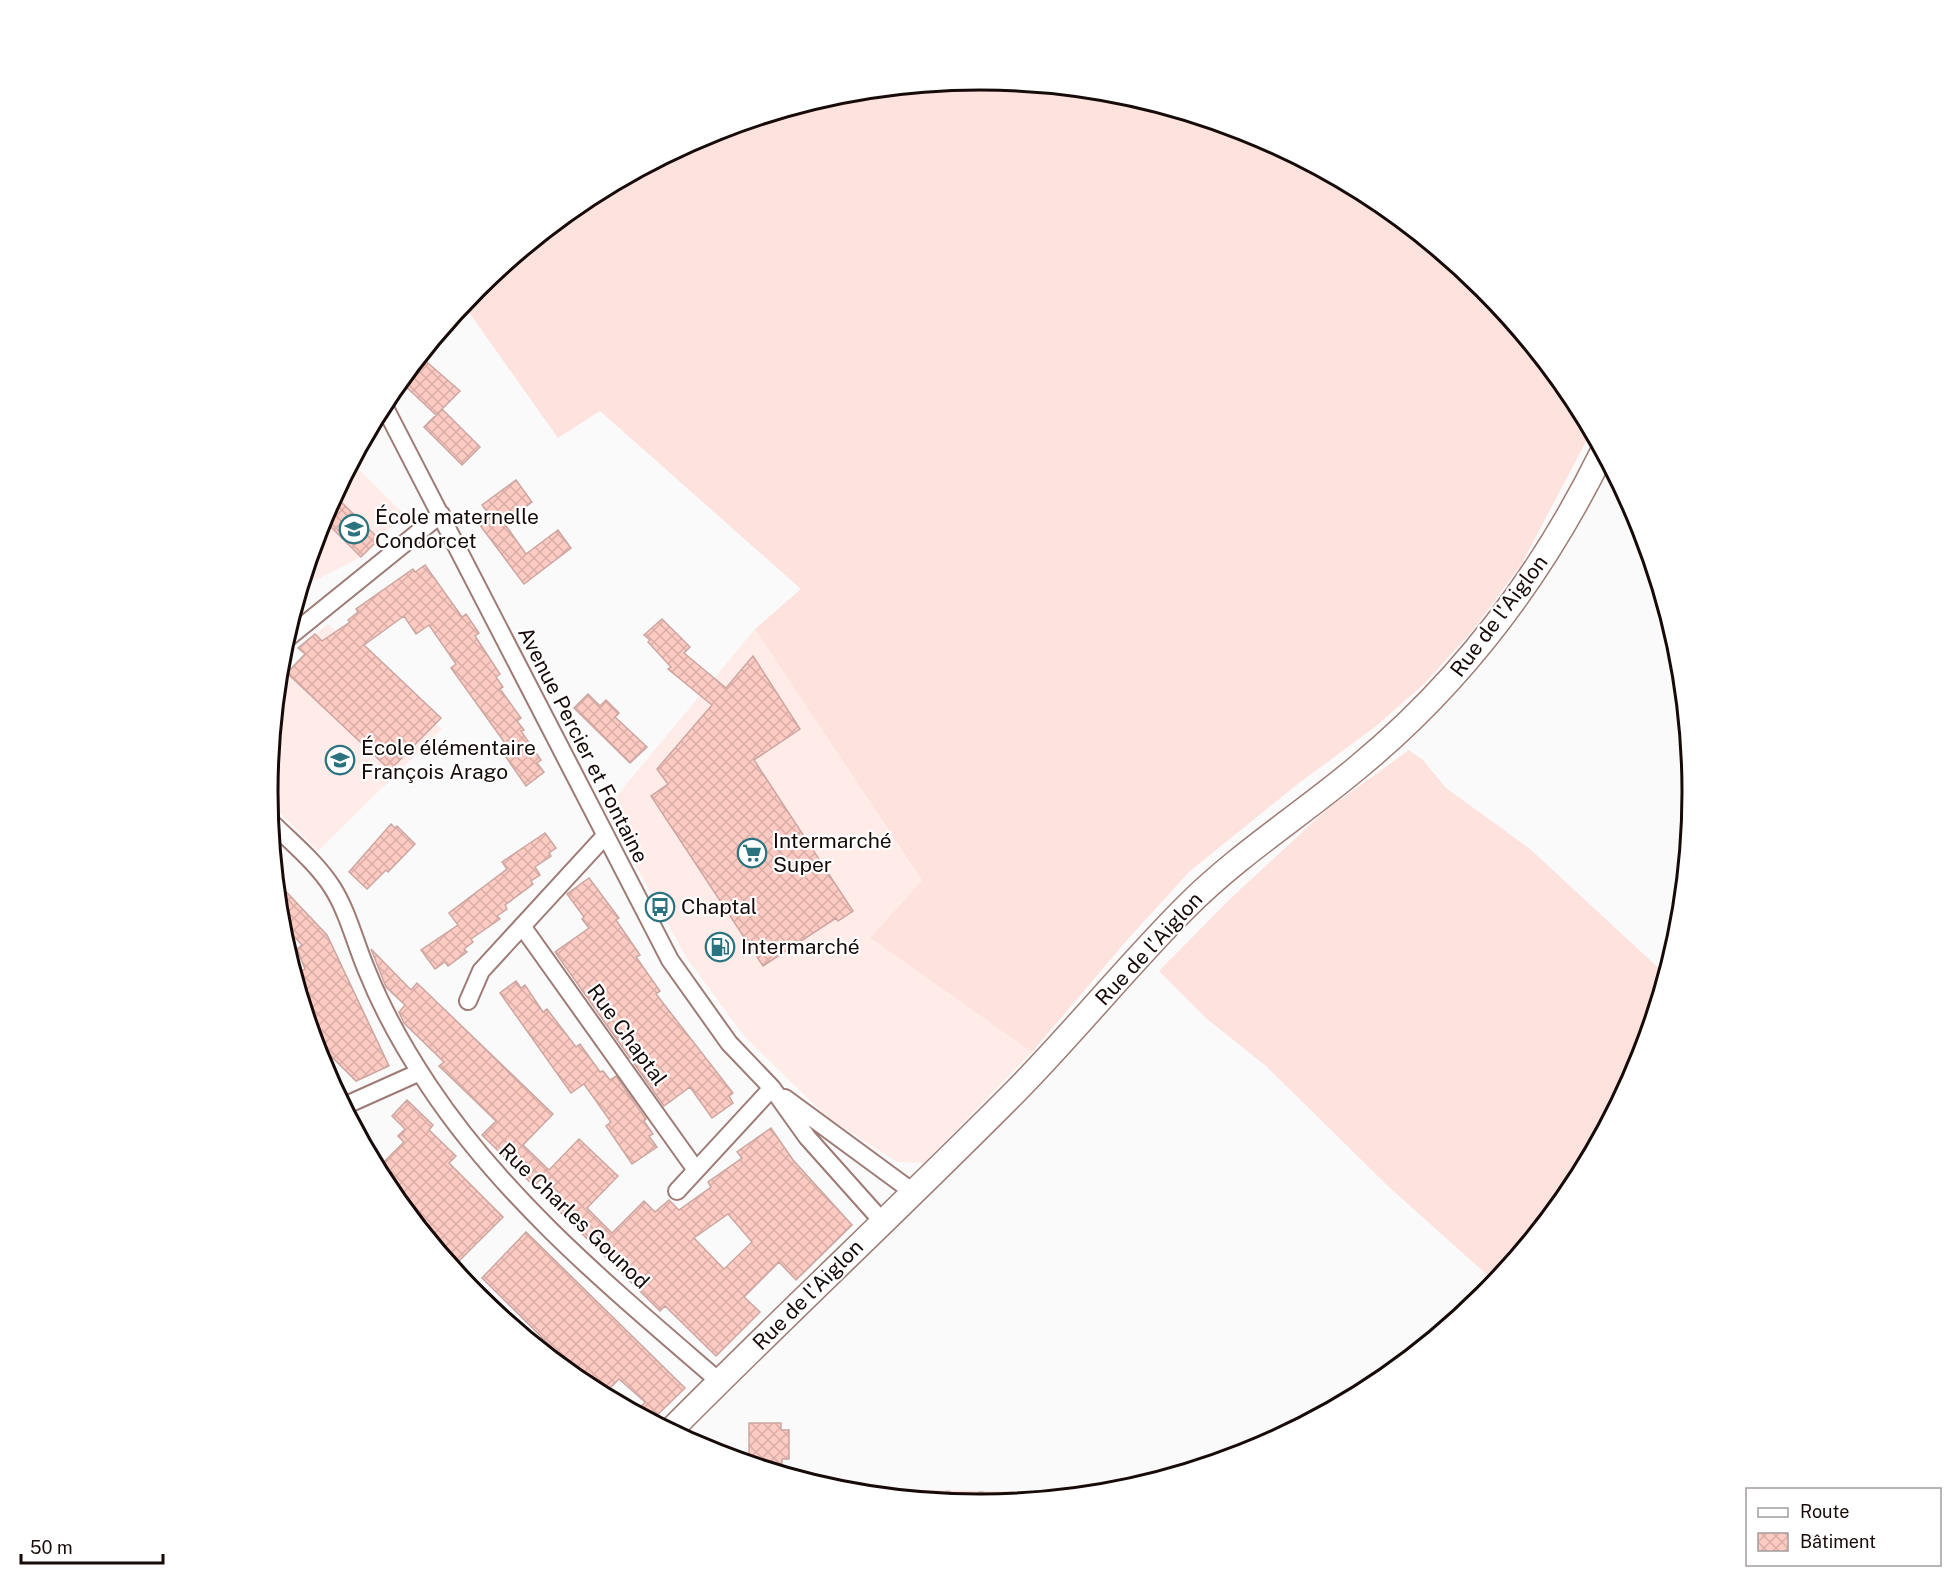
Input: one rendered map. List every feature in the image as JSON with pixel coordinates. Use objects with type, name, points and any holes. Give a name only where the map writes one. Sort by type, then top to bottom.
[{"type":"main road","name":"Rue de l'Aiglon","points":[[676,1425],[1030,1076],[1196,898],[1356,769],[1403,728],[1450,681],[1496,626],[1539,567],[1568,520],[1598,461]]},
{"type":"street","name":"Avenue Percier et Fontaine","points":[[388,414],[604,837],[680,975],[729,1043],[772,1088],[807,1137],[882,1221]]},
{"type":"street","points":[[296,631],[441,514]]},
{"type":"street","name":"Rue Charles Gounod","points":[[279,830],[308,858],[334,889],[368,973],[420,1072],[479,1156],[562,1242],[720,1382]]},
{"type":"street","points":[[468,1001],[481,971],[604,837]]},
{"type":"street","name":"Rue Chaptal","points":[[522,926],[696,1170]]},
{"type":"street","points":[[351,1103],[420,1072]]},
{"type":"street","name":"Avenue Percier et Fontaine","points":[[772,1088],[913,1192]]},
{"type":"street","points":[[677,1191],[772,1088]]},
{"type":"shaded area","name":"École maternelle Condorcet","points":[[358,468],[404,514],[361,557],[310,581],[331,523]]},
{"type":"shaded area","name":"École élémentaire François Arago","points":[[328,624],[442,729],[318,851],[278,811],[279,746],[289,671],[305,655],[298,648]]},
{"type":"shaded area","points":[[755,629],[922,882],[871,939],[1032,1052],[924,1163],[897,1162],[827,1117],[744,1036],[686,957],[605,810]]},
{"type":"green space","points":[[980,90],[1071,96],[1116,103],[1161,114],[1248,143],[1330,184],[1370,208],[1407,235],[1476,296],[1536,365],[1587,440],[1521,565],[1473,630],[1424,684],[1375,727],[1299,783],[1190,871],[1128,939],[1032,1052],[870,938],[922,881],[755,629],[801,589],[600,411],[558,438],[468,312],[517,264],[552,235],[589,208],[669,162],[754,127],[843,103],[888,96]]},
{"type":"green space","points":[[1409,750],[1423,760],[1446,788],[1530,849],[1659,969],[1628,1061],[1587,1143],[1563,1182],[1536,1219],[1488,1275],[1389,1187],[1266,1066],[1207,1019],[1159,971],[1229,900],[1326,810]]},
{"type":"green space","points":[[907,1490],[1028,1492],[980,1494]]},
{"type":"building","points":[[426,361],[460,391],[436,415],[407,387]]},
{"type":"building","points":[[442,409],[480,447],[462,465],[424,427]]},
{"type":"building","points":[[516,480],[532,502],[504,523],[526,554],[558,530],[571,548],[524,584],[479,524],[490,516],[482,505]]},
{"type":"building","points":[[341,502],[379,539],[361,557],[330,526]]},
{"type":"building","points":[[425,565],[462,617],[466,614],[479,633],[475,636],[500,674],[496,677],[503,687],[500,689],[521,718],[517,721],[524,730],[521,731],[541,760],[537,763],[544,772],[526,786],[499,747],[505,743],[451,668],[456,664],[429,625],[416,634],[404,616],[364,645],[441,718],[390,770],[288,674],[305,654],[298,648],[315,634],[322,641],[350,622],[348,620],[358,612],[356,609],[413,569],[415,572]]},
{"type":"building","name":"Intermarché Super","points":[[662,619],[690,647],[684,653],[726,688],[753,656],[800,729],[754,760],[853,911],[838,921],[836,918],[763,966],[651,796],[668,784],[657,769],[712,705],[668,669],[671,667],[648,642],[650,640],[644,635]]},
{"type":"building","points":[[588,694],[600,706],[606,700],[619,713],[615,717],[647,747],[630,763],[574,708]]},
{"type":"building","points":[[391,824],[395,828],[397,826],[415,844],[388,872],[386,870],[367,889],[349,872]]},
{"type":"building","points":[[545,833],[556,848],[549,853],[551,856],[535,867],[540,875],[531,881],[533,884],[505,905],[507,909],[497,916],[500,919],[471,939],[473,942],[464,949],[467,952],[448,966],[445,962],[435,969],[421,950],[458,925],[449,913],[507,869],[502,862]]},
{"type":"building","points":[[589,878],[619,918],[616,920],[640,955],[636,957],[660,991],[656,994],[733,1093],[729,1096],[733,1103],[712,1118],[690,1087],[664,1106],[555,952],[589,928],[567,894]]},
{"type":"building","points":[[285,891],[327,935],[389,1066],[356,1081],[328,1053],[301,974],[305,969],[297,949],[302,945],[292,934]]},
{"type":"building","points":[[371,949],[411,990],[417,983],[553,1114],[523,1145],[549,1170],[579,1139],[618,1176],[587,1208],[612,1233],[644,1201],[655,1212],[669,1200],[679,1210],[711,1187],[708,1182],[742,1158],[737,1152],[771,1128],[793,1160],[852,1225],[796,1280],[779,1262],[744,1297],[760,1312],[716,1356],[665,1306],[660,1311],[552,1204],[561,1195],[543,1177],[534,1186],[482,1135],[496,1121],[439,1066],[444,1062],[404,1023],[399,1012],[405,1005],[386,987]],"holes":[[[728,1214],[752,1242],[724,1269],[694,1238]]]},
{"type":"building","points":[[516,981],[521,988],[525,985],[543,1012],[547,1009],[576,1047],[580,1044],[600,1072],[603,1071],[610,1080],[616,1076],[646,1119],[644,1121],[653,1134],[649,1136],[657,1147],[632,1164],[606,1126],[611,1122],[584,1084],[571,1093],[500,993]]},
{"type":"building","points":[[407,1100],[433,1125],[429,1130],[456,1156],[449,1163],[503,1217],[458,1262],[423,1219],[384,1162],[404,1142],[398,1136],[405,1129],[392,1116]]},
{"type":"building","points":[[526,1232],[685,1388],[657,1415],[641,1407],[645,1402],[619,1379],[609,1389],[558,1354],[482,1278]]},
{"type":"building","points":[[749,1423],[781,1423],[781,1430],[789,1430],[789,1459],[782,1459],[782,1465],[749,1455]]},
{"type":"place","name":"École maternelle Condorcet","points":[[354,529]]},
{"type":"place","name":"École élémentaire François Arago","points":[[340,760]]},
{"type":"place","name":"Intermarché Super","points":[[752,853]]},
{"type":"place","name":"Chaptal","points":[[660,907]]},
{"type":"place","name":"Intermarché","points":[[720,947]]}]
